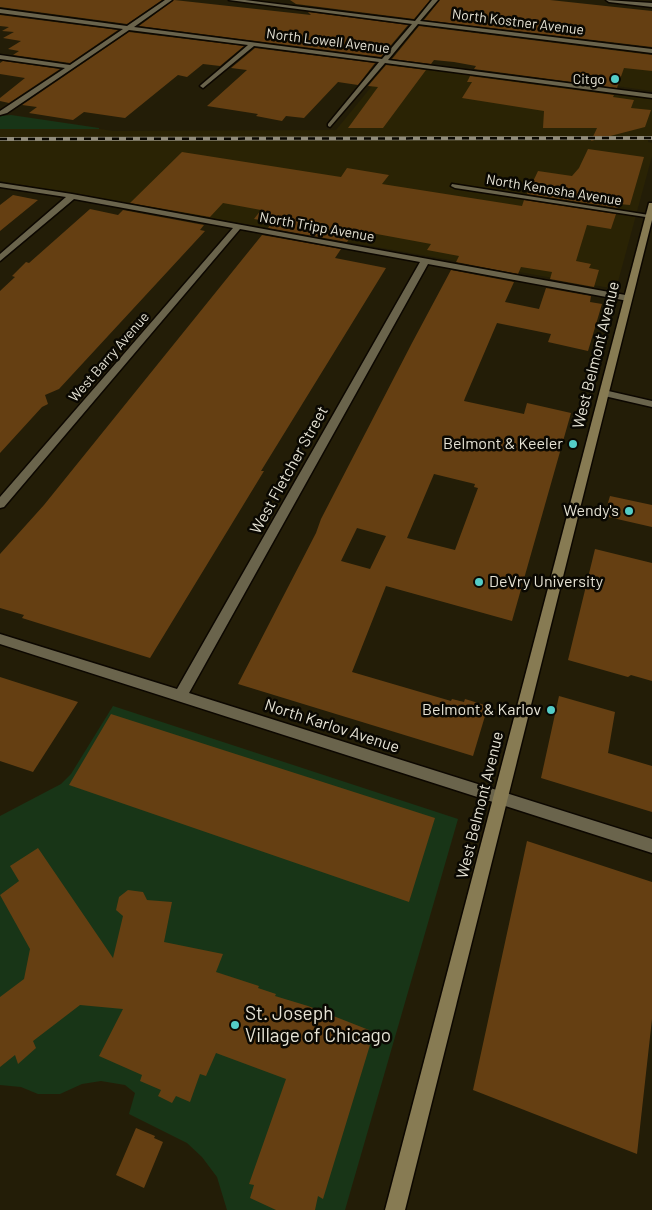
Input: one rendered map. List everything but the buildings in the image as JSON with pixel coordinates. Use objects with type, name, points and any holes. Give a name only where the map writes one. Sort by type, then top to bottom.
[{"type":"main road","name":"West Belmont Avenue","points":[[395,1210],[652,205]]},
{"type":"street","points":[[2,113],[169,0]]},
{"type":"street","name":"North Kostner Avenue","points":[[232,0],[652,50]]},
{"type":"street","points":[[330,125],[435,0]]},
{"type":"street","points":[[609,0],[652,5]]},
{"type":"street","name":"North Lowell Avenue","points":[[0,11],[652,96]]},
{"type":"street","points":[[203,86],[253,44]]},
{"type":"street","points":[[0,57],[71,68]]},
{"type":"street","name":"North Tripp Avenue","points":[[0,185],[72,196],[628,298]]},
{"type":"street","name":"North Kenosha Avenue","points":[[455,186],[649,217]]},
{"type":"street","points":[[0,258],[72,196]]},
{"type":"street","name":"West Barry Avenue","points":[[0,504],[238,227]]},
{"type":"street","name":"West Fletcher Street","points":[[180,696],[425,261]]},
{"type":"street","points":[[604,393],[652,404]]},
{"type":"street","name":"North Karlov Avenue","points":[[0,639],[652,846]]},
{"type":"shaded area","points":[[615,50],[652,55],[652,91],[602,84]]},
{"type":"shaded area","points":[[390,64],[652,99],[652,137],[649,137],[648,142],[652,143],[652,156],[616,289],[0,181],[0,129],[99,129],[113,131],[336,130]]},
{"type":"green space","points":[[11,115],[99,129],[0,129],[0,116]]},
{"type":"green space","points":[[113,706],[458,819],[345,1210],[227,1210],[217,1177],[202,1157],[187,1143],[129,1114],[135,1093],[125,1085],[101,1081],[82,1084],[60,1094],[38,1094],[21,1087],[0,1085],[0,816],[61,784],[71,774]]},
{"type":"railway","points":[[0,139],[652,138]]},
{"type":"place","name":"Citgo","points":[[615,79]]},
{"type":"place","name":"Belmont & Keeler","points":[[573,444]]},
{"type":"place","name":"Wendy's","points":[[629,511]]},
{"type":"place","name":"DeVry University","points":[[479,582]]},
{"type":"place","name":"Belmont & Karlov","points":[[551,710]]},
{"type":"place","name":"St. Joseph Village of Chicago","points":[[235,1025]]}]
